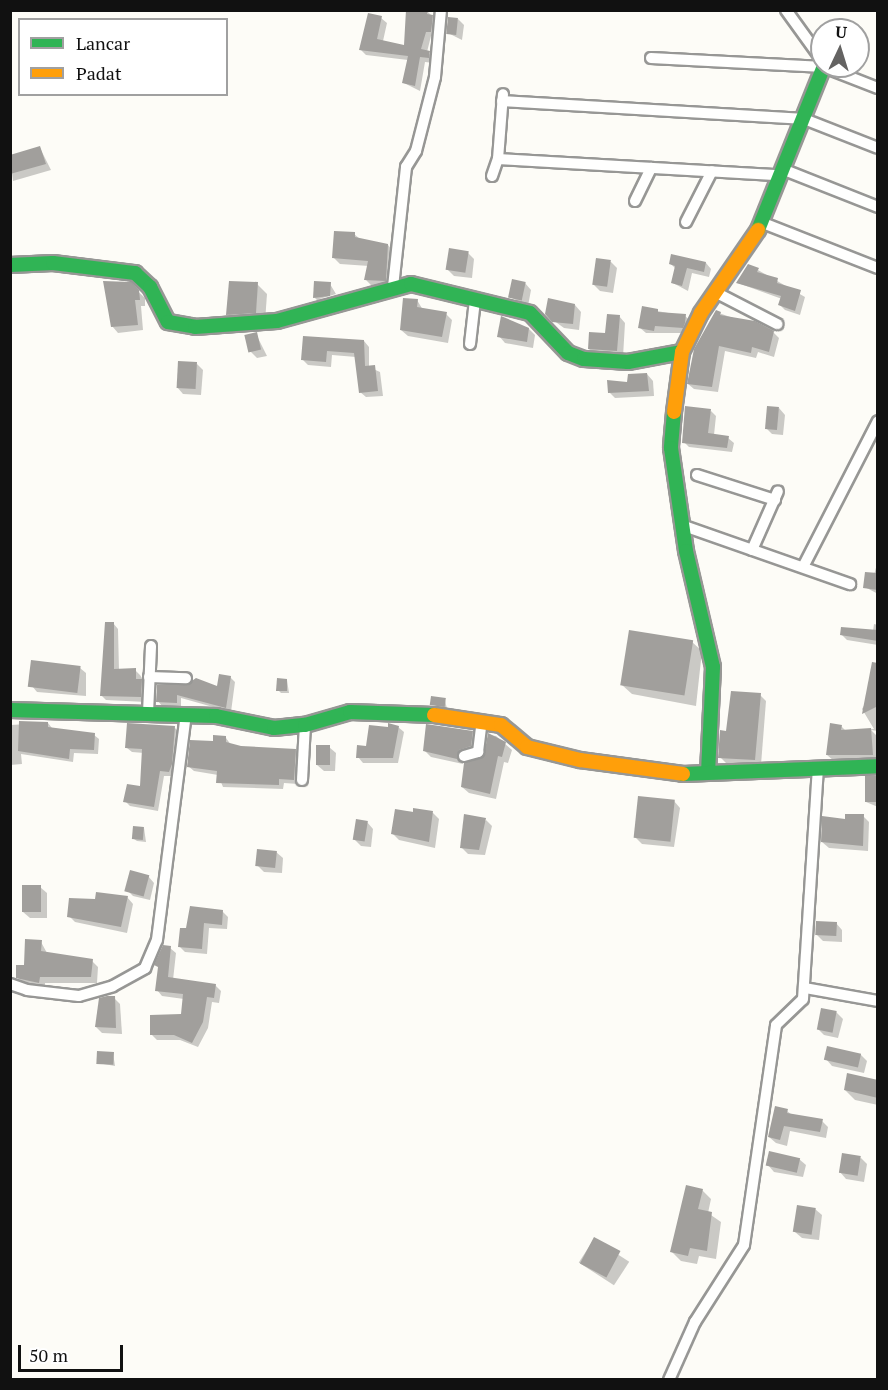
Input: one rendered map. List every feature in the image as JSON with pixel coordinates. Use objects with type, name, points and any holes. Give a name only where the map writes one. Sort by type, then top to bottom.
[{"type":"street","points":[[393,287],[406,167],[416,151],[435,77],[441,10]]},
{"type":"street","points":[[786,10],[810,43]]},
{"type":"street","points":[[651,58],[810,65]]},
{"type":"street","points":[[708,772],[714,667],[686,551],[671,448],[682,352],[701,313],[717,293],[763,223],[819,78]]},
{"type":"street","points":[[853,78],[878,88]]},
{"type":"street","points":[[492,176],[498,159],[503,97],[804,119],[878,148]]},
{"type":"street","points":[[498,159],[712,171],[781,172],[878,207]]},
{"type":"street","points":[[635,201],[651,168]]},
{"type":"street","points":[[686,222],[712,171]]},
{"type":"street","points":[[763,223],[878,268]]},
{"type":"street","points":[[10,265],[53,263],[135,273],[150,287],[162,316],[168,322],[195,327],[277,321],[393,287],[424,285],[530,313],[568,353],[584,359],[628,362],[682,352]]},
{"type":"street","points":[[717,293],[777,324]]},
{"type":"street","points":[[470,344],[475,300]]},
{"type":"street","points":[[803,567],[878,421]]},
{"type":"street","points":[[697,475],[776,496],[752,550]]},
{"type":"street","points":[[687,527],[850,584]]},
{"type":"street","points":[[148,713],[151,646]]},
{"type":"street","points":[[149,677],[186,678]]},
{"type":"street","points":[[10,710],[216,716],[252,726],[305,725],[350,712],[434,713],[501,724],[527,747],[580,760],[686,774],[878,766]]},
{"type":"street","points":[[10,984],[27,990],[79,996],[113,986],[145,968],[158,940],[186,715]]},
{"type":"street","points":[[464,756],[478,752],[482,721]]},
{"type":"street","points":[[302,780],[305,725]]},
{"type":"street","points":[[669,1380],[695,1322],[744,1245],[753,1202],[776,1025],[803,999],[805,988],[818,770]]},
{"type":"street","points":[[805,988],[878,1001]]},
{"type":"building","points":[[406,10],[428,10],[427,14],[433,15],[431,32],[426,32],[421,49],[430,51],[429,58],[420,57],[415,86],[402,83],[408,56],[359,50],[368,13],[382,16],[377,39],[404,45]]},
{"type":"building","points":[[448,17],[458,18],[456,35],[446,34]]},
{"type":"building","points":[[40,146],[46,164],[10,174],[10,155]]},
{"type":"building","points":[[334,231],[355,232],[355,237],[388,244],[386,281],[364,280],[368,261],[332,258]]},
{"type":"building","points":[[449,248],[469,251],[465,273],[446,270]]},
{"type":"building","points":[[671,254],[706,262],[704,272],[687,268],[682,286],[671,283],[675,266],[669,264]]},
{"type":"building","points":[[596,258],[611,260],[607,287],[592,285]]},
{"type":"building","points":[[748,264],[759,268],[757,272],[778,278],[777,283],[801,290],[795,311],[778,305],[781,296],[736,283]]},
{"type":"building","points":[[512,279],[526,282],[522,300],[508,298]]},
{"type":"building","points":[[103,281],[131,282],[139,290],[140,300],[135,300],[138,325],[111,327]]},
{"type":"building","points":[[229,281],[258,282],[256,313],[226,315]]},
{"type":"building","points":[[314,281],[331,282],[330,296],[313,298]]},
{"type":"building","points":[[403,298],[418,299],[417,307],[447,312],[442,337],[400,330]]},
{"type":"building","points":[[548,298],[575,304],[573,324],[552,322],[545,314]]},
{"type":"building","points":[[642,306],[658,309],[658,312],[686,314],[683,328],[655,326],[654,331],[638,328]]},
{"type":"building","points":[[716,310],[721,312],[720,315],[755,321],[774,331],[769,352],[752,347],[751,353],[719,346],[712,387],[687,384],[694,349]]},
{"type":"building","points":[[607,314],[620,315],[617,351],[588,349],[589,332],[605,333]]},
{"type":"building","points":[[501,316],[529,328],[527,342],[497,337]]},
{"type":"building","points":[[257,332],[261,350],[248,352],[244,335]]},
{"type":"building","points":[[303,336],[364,340],[365,366],[375,365],[378,391],[359,393],[354,353],[327,351],[326,362],[301,360]]},
{"type":"building","points":[[178,361],[197,362],[196,389],[177,388]]},
{"type":"building","points":[[647,373],[649,391],[608,393],[607,380],[627,382],[628,374]]},
{"type":"building","points":[[685,406],[711,409],[708,433],[729,436],[727,448],[682,443]]},
{"type":"building","points":[[767,406],[779,407],[777,430],[765,429]]},
{"type":"building","points":[[865,572],[878,573],[878,590],[863,588]]},
{"type":"building","points":[[105,622],[114,622],[114,669],[136,668],[136,679],[142,679],[141,697],[100,696]]},
{"type":"building","points":[[841,627],[878,630],[878,641],[840,635]]},
{"type":"building","points":[[629,630],[693,640],[684,695],[620,685]]},
{"type":"building","points":[[31,660],[81,666],[77,693],[28,687]]},
{"type":"building","points":[[872,662],[878,663],[878,706],[862,714]]},
{"type":"building","points":[[219,674],[231,676],[226,708],[177,695],[177,703],[156,702],[157,685],[186,685],[196,678],[217,686]]},
{"type":"building","points":[[277,678],[287,679],[287,691],[276,691]]},
{"type":"building","points":[[731,691],[761,693],[755,760],[718,758],[720,730],[726,731]]},
{"type":"building","points":[[431,696],[446,698],[445,707],[430,705]]},
{"type":"building","points":[[19,721],[48,722],[48,727],[95,733],[94,750],[70,749],[69,759],[18,751]]},
{"type":"building","points":[[127,723],[175,726],[172,764],[169,772],[160,771],[154,807],[123,802],[127,784],[140,786],[142,749],[125,748]]},
{"type":"building","points":[[388,723],[399,726],[393,758],[356,758],[357,745],[366,746],[369,725],[388,727]]},
{"type":"building","points":[[830,723],[842,725],[841,730],[871,728],[873,755],[826,755]]},
{"type":"building","points":[[426,724],[473,731],[471,746],[459,750],[457,759],[423,751]]},
{"type":"building","points":[[488,733],[506,742],[502,757],[498,756],[490,794],[461,787],[464,763],[484,756]]},
{"type":"building","points":[[213,735],[226,736],[226,742],[241,746],[296,749],[294,780],[279,779],[279,785],[216,783],[217,771],[187,767],[190,740],[213,741]]},
{"type":"building","points":[[316,745],[330,745],[330,765],[316,765]]},
{"type":"building","points":[[865,776],[876,776],[876,802],[865,802]]},
{"type":"building","points":[[638,796],[675,800],[670,842],[634,838]]},
{"type":"building","points":[[413,808],[433,811],[429,842],[391,834],[395,809],[413,812]]},
{"type":"building","points":[[464,814],[486,818],[479,850],[460,848]]},
{"type":"building","points":[[845,814],[864,814],[863,846],[821,842],[822,816],[845,819]]},
{"type":"building","points":[[356,819],[368,821],[365,842],[353,840]]},
{"type":"building","points":[[133,826],[144,827],[143,840],[132,839]]},
{"type":"building","points":[[257,849],[277,851],[275,868],[255,866]]},
{"type":"building","points":[[130,870],[149,875],[144,896],[124,891]]},
{"type":"building","points":[[22,885],[41,885],[41,912],[22,912]]},
{"type":"building","points":[[96,892],[128,896],[121,927],[67,917],[69,898],[95,899]]},
{"type":"building","points":[[190,906],[223,910],[222,925],[204,923],[202,949],[178,947],[180,928],[186,928]]},
{"type":"building","points":[[816,921],[837,922],[836,936],[815,935]]},
{"type":"building","points":[[25,939],[42,940],[41,951],[93,959],[91,977],[40,977],[39,983],[16,978],[16,965],[24,965]]},
{"type":"building","points":[[163,945],[171,946],[168,977],[216,984],[214,998],[207,997],[203,1022],[192,1043],[174,1035],[150,1035],[150,1015],[181,1014],[183,994],[155,991],[158,967],[154,965]]},
{"type":"building","points":[[115,996],[116,1028],[95,1027],[99,998]]},
{"type":"building","points":[[821,1008],[837,1011],[833,1033],[817,1030]]},
{"type":"building","points":[[827,1046],[861,1054],[858,1068],[824,1060]]},
{"type":"building","points":[[97,1051],[114,1052],[113,1065],[96,1064]]},
{"type":"building","points":[[847,1073],[878,1080],[878,1098],[844,1090]]},
{"type":"building","points":[[775,1106],[788,1109],[787,1113],[823,1119],[820,1132],[784,1126],[780,1140],[768,1137]]},
{"type":"building","points":[[769,1151],[800,1158],[797,1173],[766,1166]]},
{"type":"building","points":[[842,1153],[861,1156],[858,1176],[839,1173]]},
{"type":"building","points":[[686,1185],[703,1189],[698,1209],[712,1212],[707,1251],[690,1248],[688,1256],[670,1252]]},
{"type":"building","points":[[797,1205],[816,1208],[812,1235],[793,1232]]},
{"type":"building","points":[[594,1237],[620,1251],[606,1278],[580,1263]]},
{"type":"traffic: fast","points":[[758,230],[819,78]]},
{"type":"traffic: fast","points":[[10,265],[53,263],[135,273],[150,287],[168,322],[195,327],[277,321],[411,284],[530,313],[568,353],[584,359],[628,362],[682,352]]},
{"type":"traffic: fast","points":[[674,412],[671,448],[686,551],[713,667],[708,772]]},
{"type":"traffic: fast","points":[[10,710],[216,716],[274,728],[305,725],[350,712],[434,715]]},
{"type":"traffic: fast","points":[[683,774],[878,766]]},
{"type":"traffic: slow","points":[[674,412],[682,352],[701,313],[758,230]]},
{"type":"traffic: slow","points":[[434,715],[501,725],[527,747],[580,760],[683,774]]}]
